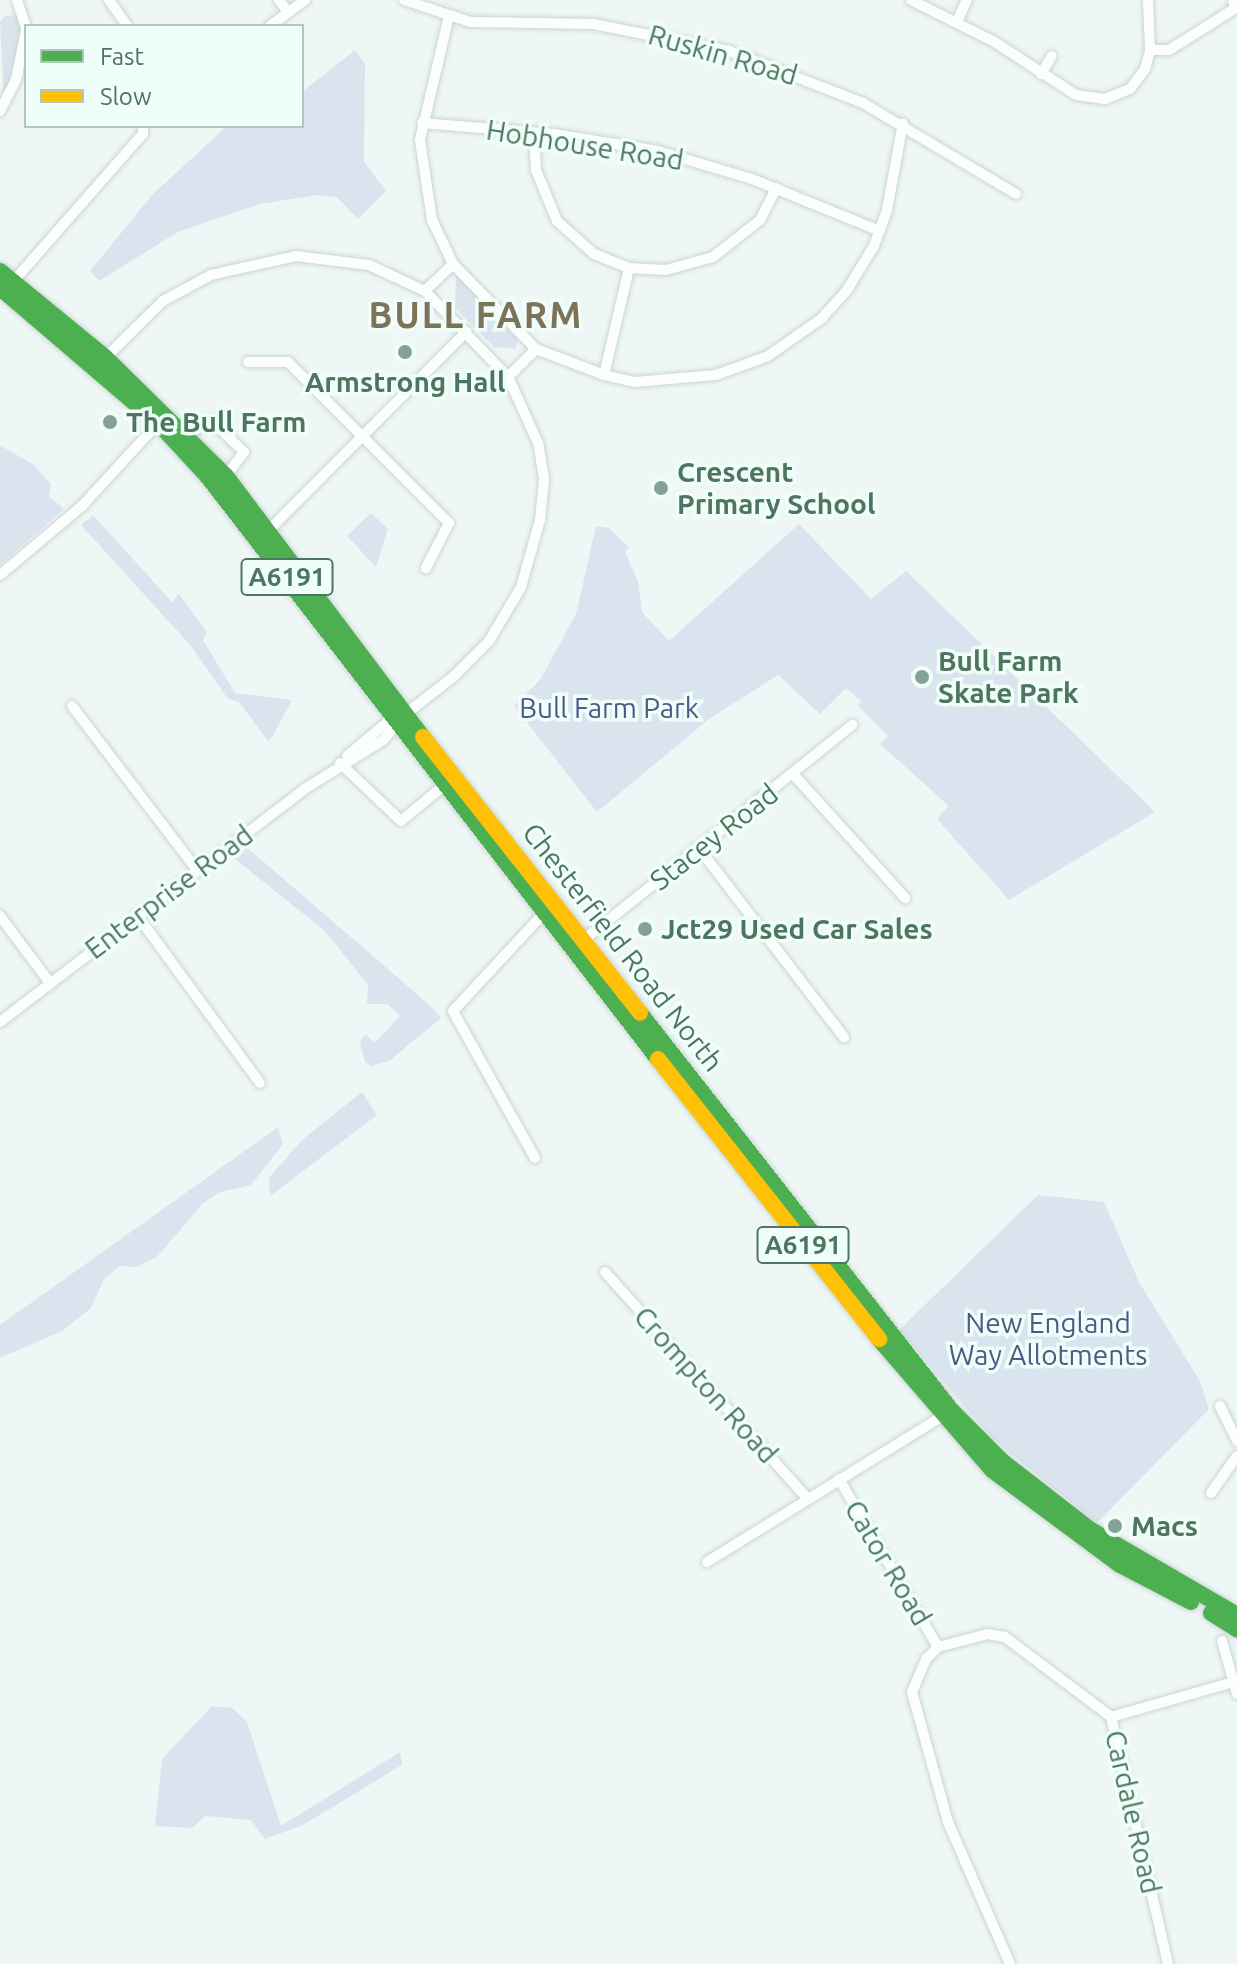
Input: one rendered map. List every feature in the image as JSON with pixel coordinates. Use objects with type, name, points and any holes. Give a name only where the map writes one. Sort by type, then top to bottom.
[{"type":"main road","name":"Chesterfield Road North","points":[[0,271],[6,286],[101,363],[162,418],[264,535]]},
{"type":"main road","name":"Chesterfield Road North","points":[[162,418],[188,434],[226,476],[264,535],[399,718],[551,905]]},
{"type":"main road","name":"Chesterfield Road North","points":[[399,718],[551,905],[834,1274],[992,1470],[1089,1546],[1234,1617]]},
{"type":"street","points":[[17,0],[25,24]]},
{"type":"street","points":[[109,0],[126,24]]},
{"type":"street","points":[[279,0],[288,12]]},
{"type":"street","points":[[273,24],[305,0]]},
{"type":"street","name":"Ruskin Road","points":[[404,0],[470,22],[593,24],[685,40],[821,83],[903,123],[1016,194]]},
{"type":"street","points":[[911,0],[957,22],[1076,95],[1105,99],[1137,82],[1150,50],[1148,0]]},
{"type":"street","points":[[957,22],[967,0]]},
{"type":"street","points":[[1150,50],[1169,50],[1235,5]]},
{"type":"street","points":[[449,16],[422,123],[425,190],[432,220],[453,264],[536,349],[604,375],[684,381],[768,356],[822,318],[847,290],[880,231],[903,123]]},
{"type":"street","points":[[0,111],[16,80],[24,38]]},
{"type":"street","points":[[1041,74],[1052,56]]},
{"type":"street","name":"Hobhouse Road","points":[[422,123],[534,133],[658,151],[776,188],[880,231]]},
{"type":"street","points":[[6,286],[143,134],[143,128]]},
{"type":"street","points":[[534,133],[539,183],[557,221],[594,254],[629,268],[666,270],[713,257],[760,220],[776,188]]},
{"type":"street","points":[[101,363],[163,301],[211,275],[254,262],[335,257],[369,265],[425,291],[453,264]]},
{"type":"street","points":[[604,375],[629,268]]},
{"type":"street","name":"Enterprise Road","points":[[0,1022],[399,718],[489,641],[521,587],[540,520],[544,479],[538,443],[508,377],[425,291]]},
{"type":"street","points":[[264,535],[466,332]]},
{"type":"street","points":[[508,377],[536,349]]},
{"type":"street","points":[[248,362],[288,362],[449,523],[426,568]]},
{"type":"street","points":[[0,575],[82,506],[162,418]]},
{"type":"street","points":[[188,434],[211,420],[244,452],[226,476]]},
{"type":"street","points":[[72,706],[197,870]]},
{"type":"street","name":"Stacey Road","points":[[580,942],[794,775],[852,725]]},
{"type":"street","points":[[340,763],[401,821],[448,782]]},
{"type":"street","points":[[794,775],[905,898]]},
{"type":"street","points":[[698,847],[844,1037]]},
{"type":"street","points":[[535,1158],[453,1011],[551,905]]},
{"type":"street","points":[[137,915],[260,1083]]},
{"type":"street","points":[[0,916],[50,983]]},
{"type":"street","name":"Crompton Road","points":[[605,1272],[807,1498]]},
{"type":"street","points":[[1220,1406],[1237,1441]]},
{"type":"street","points":[[707,1562],[947,1414]]},
{"type":"street","points":[[1211,1493],[1237,1456]]},
{"type":"street","name":"Cator Road","points":[[839,1479],[938,1647]]},
{"type":"street","name":"Cardale Road","points":[[938,1647],[988,1634],[1005,1637],[1111,1717],[1168,1964]]},
{"type":"street","points":[[1222,1641],[1237,1694]]},
{"type":"street","points":[[938,1647],[913,1682],[912,1692],[948,1822],[1010,1964]]},
{"type":"street","points":[[1111,1717],[1234,1682]]},
{"type":"green space","points":[[17,15],[22,29],[4,101],[0,22],[5,16]]},
{"type":"green space","points":[[355,50],[365,64],[364,162],[386,191],[358,219],[337,197],[317,195],[260,204],[178,232],[99,281],[90,271],[153,194],[225,128],[304,128],[304,90]]},
{"type":"green space","points":[[456,275],[517,339],[516,349],[494,347],[455,308]]},
{"type":"green space","points":[[0,445],[34,465],[51,485],[49,496],[64,509],[0,565]]},
{"type":"green space","points":[[371,513],[388,529],[376,567],[347,536]]},
{"type":"green space","points":[[93,515],[172,602],[179,594],[207,632],[203,640],[235,693],[292,700],[268,741],[239,702],[228,699],[191,646],[81,525]]},
{"type":"green space","name":"Bull Farm Park","points":[[799,524],[871,599],[906,571],[1155,812],[1009,900],[937,819],[949,806],[880,744],[888,736],[858,706],[861,701],[846,688],[820,714],[778,675],[709,719],[597,812],[514,706],[540,680],[576,614],[596,526],[609,528],[629,547],[625,552],[638,581],[642,612],[669,641]]},
{"type":"green space","points":[[244,845],[441,1018],[389,1061],[372,1066],[365,1062],[360,1042],[365,1034],[375,1043],[400,1016],[387,1004],[367,1004],[368,985],[325,931],[230,855]]},
{"type":"green space","points":[[362,1092],[377,1115],[270,1196],[269,1178],[302,1140]]},
{"type":"green space","points":[[278,1127],[283,1144],[251,1185],[221,1192],[203,1203],[157,1257],[136,1267],[120,1266],[104,1279],[91,1308],[62,1331],[0,1358],[0,1325]]},
{"type":"green space","name":"New England Way Allotments","points":[[1038,1195],[1104,1202],[1139,1282],[1200,1381],[1209,1409],[1097,1523],[993,1439],[899,1330]]},
{"type":"green space","points":[[212,1706],[232,1708],[247,1722],[281,1826],[400,1752],[402,1765],[303,1825],[265,1839],[251,1820],[205,1816],[192,1828],[155,1826],[162,1759]]},
{"type":"traffic: fast","points":[[0,271],[105,357],[226,476],[423,737]]},
{"type":"traffic: fast","points":[[0,288],[158,423],[208,477],[658,1059]]},
{"type":"traffic: fast","points":[[640,1013],[952,1411],[1002,1461],[1091,1530],[1237,1615]]},
{"type":"traffic: fast","points":[[879,1339],[992,1470],[1120,1565],[1191,1602]]},
{"type":"traffic: fast","points":[[1211,1613],[1237,1629]]},
{"type":"traffic: slow","points":[[423,737],[640,1013]]},
{"type":"traffic: slow","points":[[658,1059],[879,1339]]},
{"type":"place","name":"Armstrong Hall","points":[[405,352]]},
{"type":"place","name":"The Bull Farm","points":[[110,422]]},
{"type":"place","name":"Crescent Primary School","points":[[661,488]]},
{"type":"place","name":"Bull Farm Skate Park","points":[[922,677]]},
{"type":"place","name":"Jct29 Used Car Sales","points":[[645,929]]},
{"type":"place","name":"Macs","points":[[1115,1526]]},
{"type":"district","name":"BULL FARM","points":[[476,315]]}]
